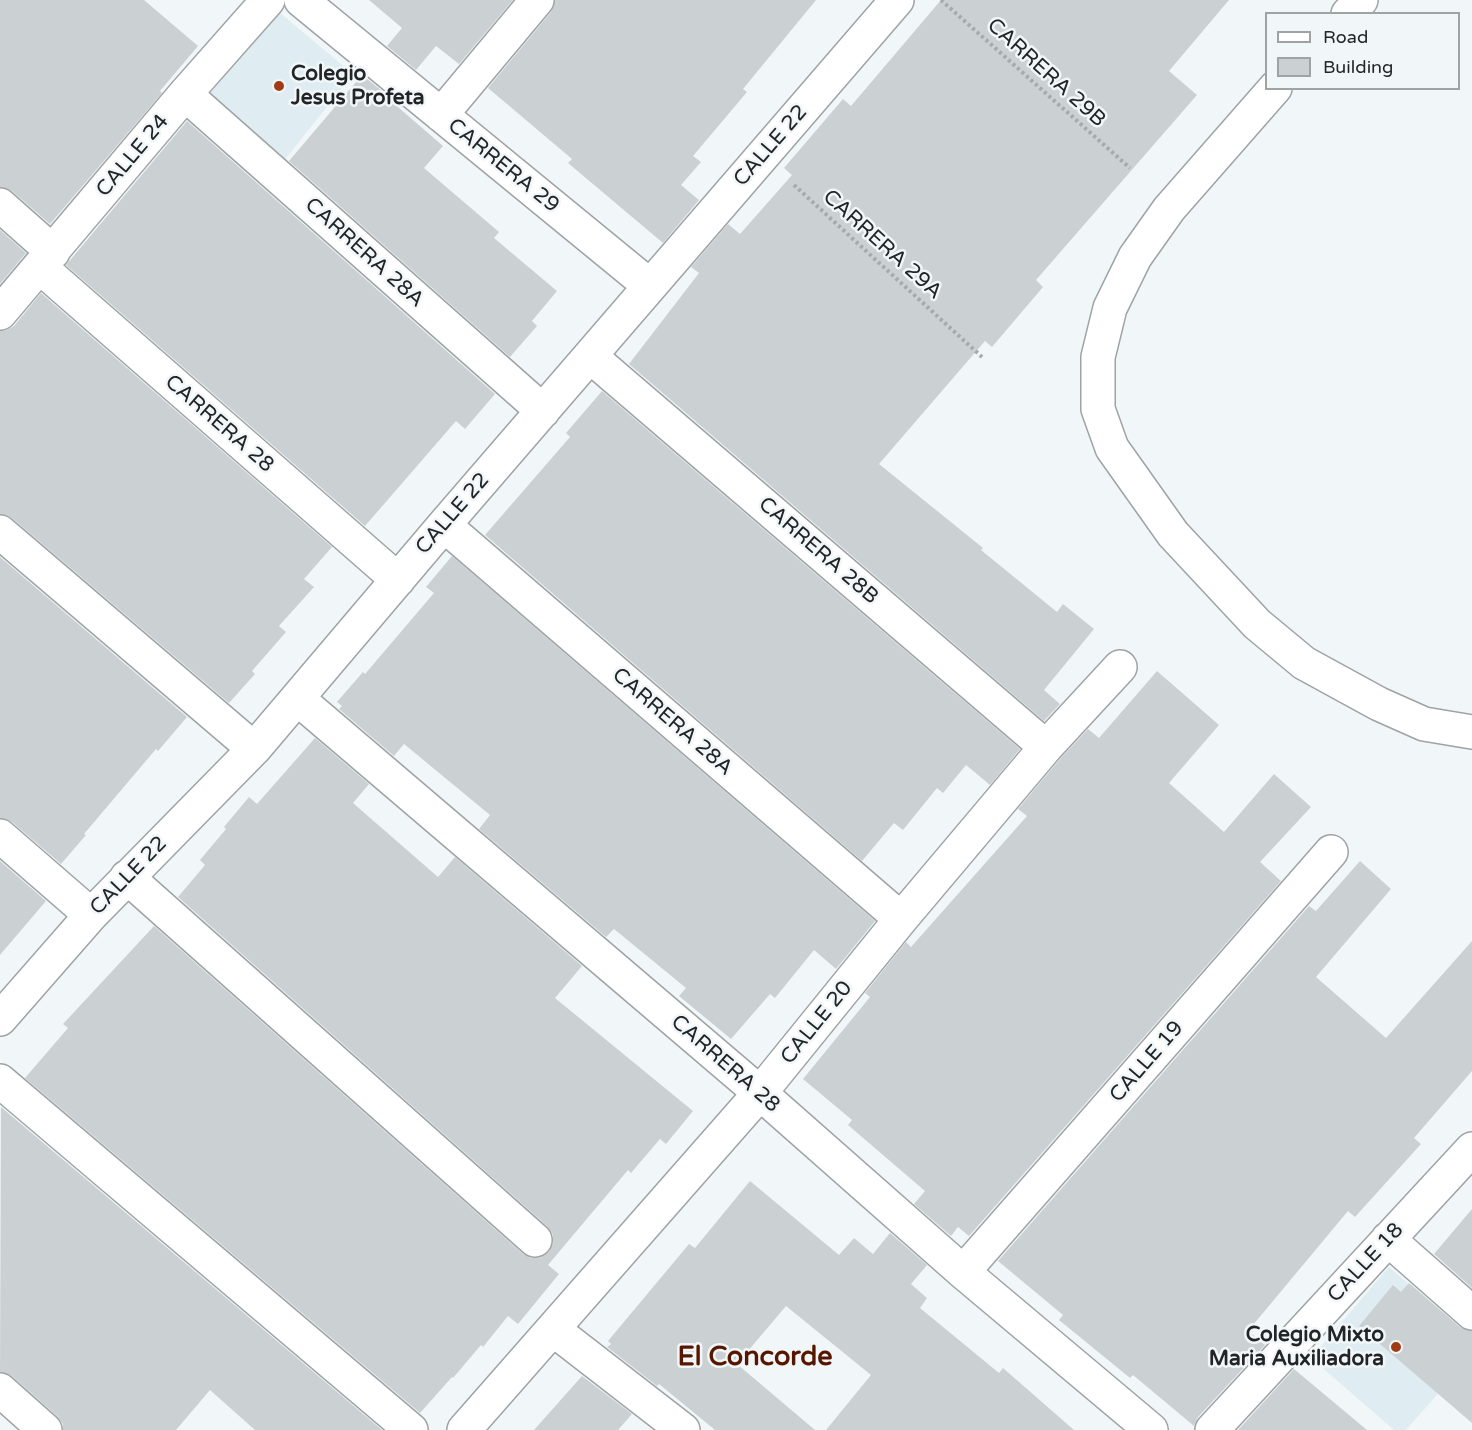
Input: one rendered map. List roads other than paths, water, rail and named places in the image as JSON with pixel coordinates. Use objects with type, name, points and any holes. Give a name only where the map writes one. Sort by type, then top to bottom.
[{"type":"street","name":"CALLE 24","points":[[0,313],[184,94],[268,0]]},
{"type":"street","name":"CARRERA 29","points":[[301,0],[650,286]]},
{"type":"street","points":[[441,115],[537,0]]},
{"type":"street","name":"CALLE 22","points":[[0,1019],[92,915],[254,749],[897,0]]},
{"type":"street","points":[[1350,12],[1361,0]]},
{"type":"street","points":[[1273,90],[1168,209],[1135,257],[1110,308],[1098,357],[1098,409],[1112,448],[1173,534],[1257,624],[1304,663],[1379,704],[1424,724],[1472,732]]},
{"type":"street","name":"CARRERA 28A","points":[[184,94],[543,411]]},
{"type":"street","name":"CARRERA 28","points":[[0,205],[47,259],[398,580]]},
{"type":"street","name":"CARRERA 28B","points":[[590,356],[1046,747]]},
{"type":"street","name":"CARRERA 28A","points":[[444,525],[901,919]]},
{"type":"street","points":[[0,532],[254,749]]},
{"type":"street","name":"CALLE 20","points":[[465,1430],[760,1093],[901,919],[1046,747],[1120,667]]},
{"type":"street","name":"CARRERA 28","points":[[298,699],[760,1093],[963,1272],[1151,1430]]},
{"type":"street","points":[[0,836],[92,915]]},
{"type":"street","name":"CALLE 19","points":[[963,1272],[1331,852]]},
{"type":"street","points":[[128,877],[535,1240]]},
{"type":"street","points":[[0,1081],[411,1430]]},
{"type":"street","name":"CALLE 18","points":[[1212,1430],[1472,1149]]},
{"type":"street","points":[[1388,1239],[1472,1313]]},
{"type":"street","points":[[554,1330],[683,1430]]},
{"type":"street","points":[[0,1390],[45,1430]]},
{"type":"place","name":"Colegio Jesus Profeta","points":[[279,86]]},
{"type":"place","name":"Colegio Mixto Maria Auxiliadora","points":[[1396,1347]]},
{"type":"district","name":"El Concorde","points":[[755,1358]]}]
